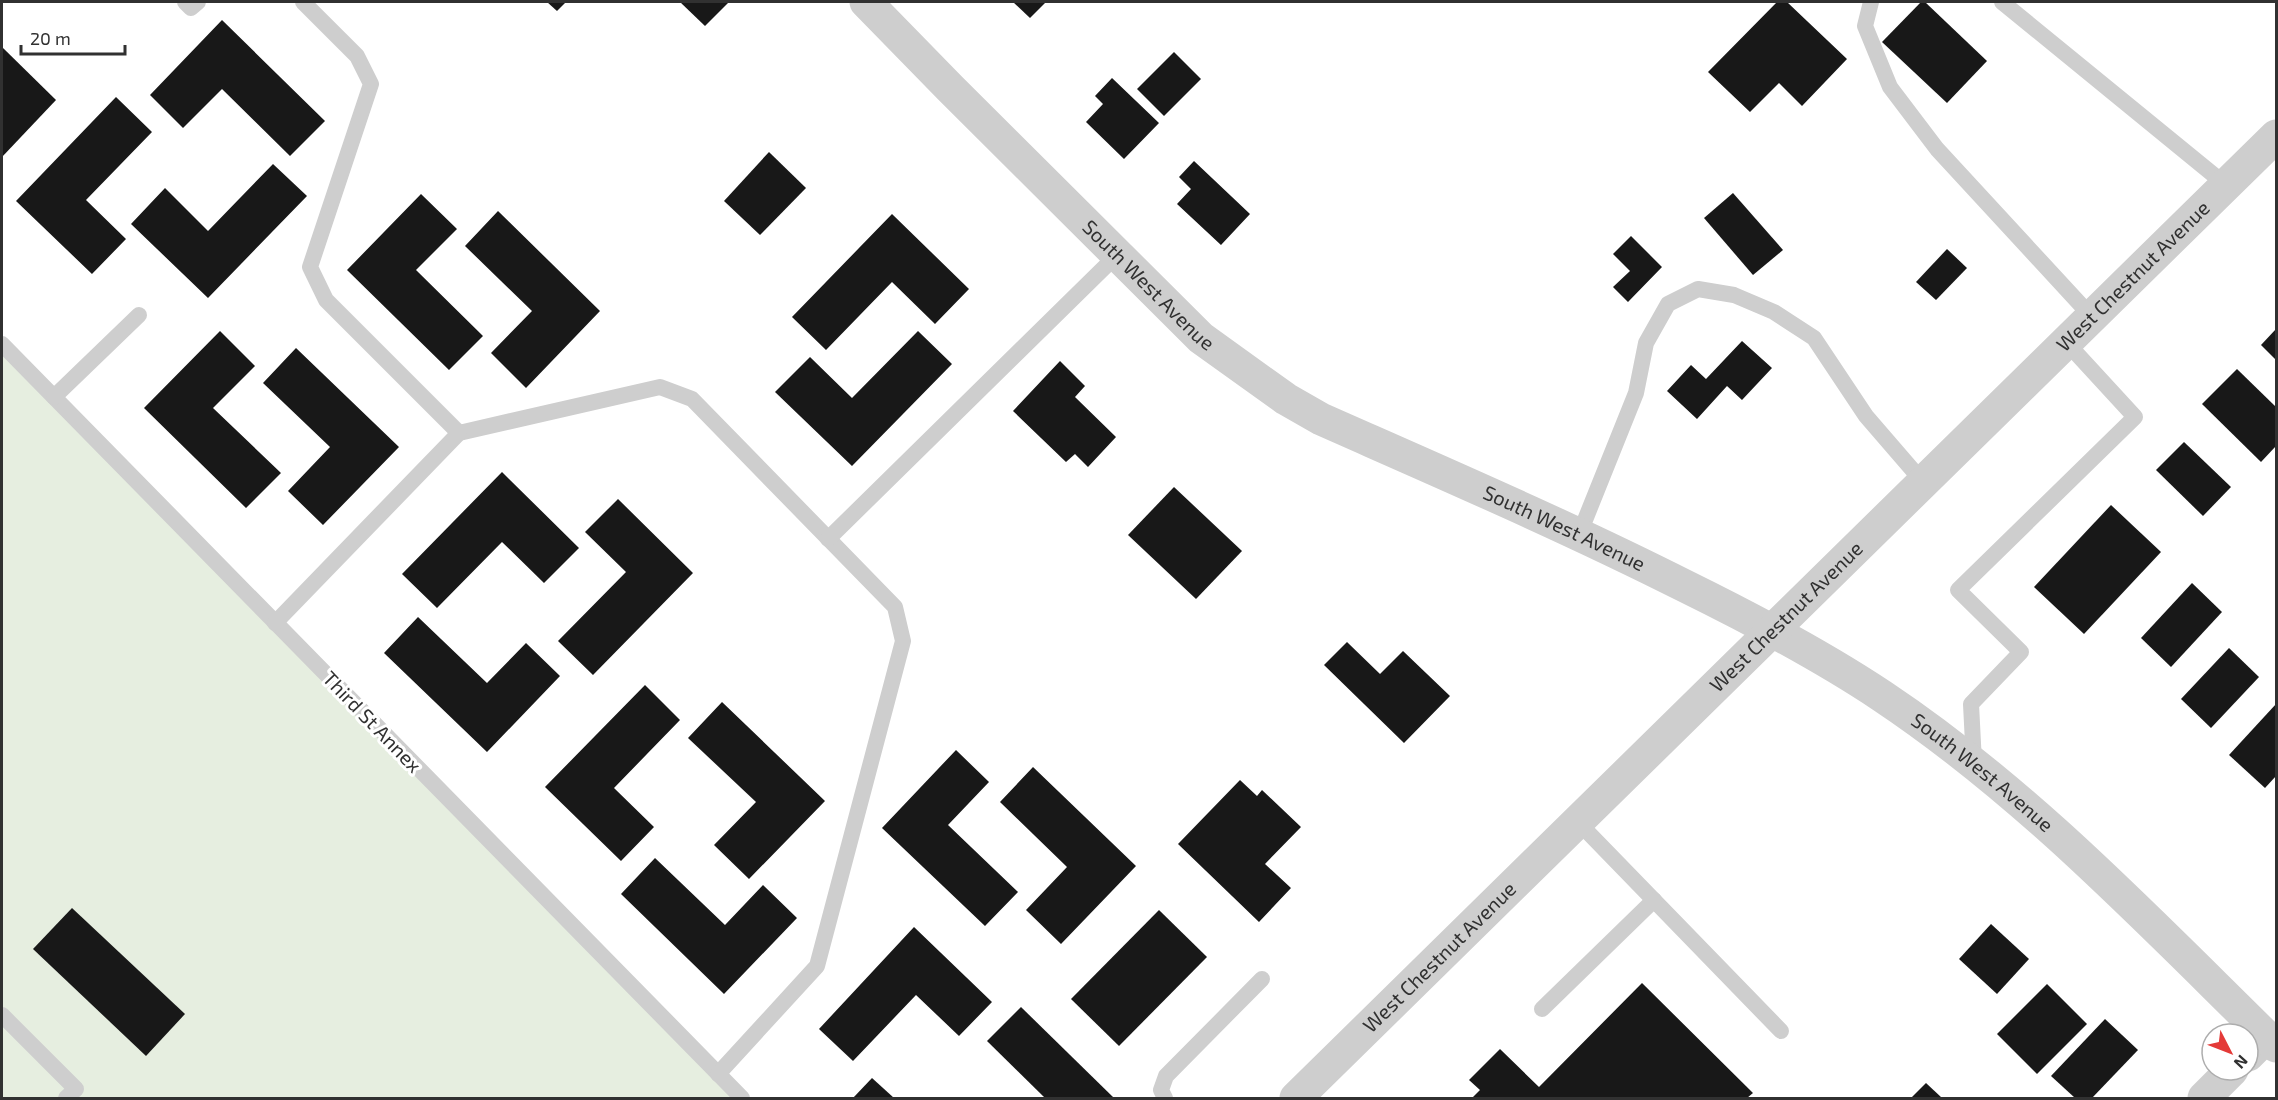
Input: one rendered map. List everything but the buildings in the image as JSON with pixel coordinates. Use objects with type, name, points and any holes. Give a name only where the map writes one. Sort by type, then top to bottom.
[{"type":"street","name":"South West Avenue","points":[[866,2],[1201,338],[1286,399],[1321,419],[1579,535],[1773,630],[1882,696],[1974,764],[2084,859],[2264,1046]]},
{"type":"street","name":"West Chestnut Avenue","points":[[1296,1098],[2277,136]]},
{"type":"street","points":[[2204,1098],[2220,1082]]},
{"type":"lane","points":[[185,2],[191,8],[198,2]]},
{"type":"lane","points":[[303,2],[357,56],[370,84],[310,267],[326,300],[459,433]]},
{"type":"lane","points":[[1871,2],[1864,26],[1890,87],[1937,149],[2092,317]]},
{"type":"lane","points":[[2002,2],[2226,185]]},
{"type":"lane","points":[[828,539],[1118,254]]},
{"type":"lane","points":[[1579,535],[1636,393],[1646,343],[1668,304],[1698,289],[1734,295],[1774,312],[1814,338],[1866,416],[1923,482]]},
{"type":"lane","points":[[54,398],[139,315]]},
{"type":"lane","points":[[1974,764],[1971,704],[2021,652],[1958,590],[2135,417],[2066,342]]},
{"type":"lane","name":"Third St Annex","points":[[2,344],[742,1098]]},
{"type":"lane","points":[[275,623],[459,433],[660,387],[692,399],[895,608],[903,641],[817,966],[718,1074]]},
{"type":"lane","points":[[1578,822],[1781,1031]]},
{"type":"lane","points":[[1542,1010],[1654,900]]},
{"type":"lane","points":[[1166,1098],[1161,1090],[1166,1076],[1262,979]]},
{"type":"lane","points":[[2,1015],[76,1089],[66,1098]]},
{"type":"shaded area","points":[[2,349],[740,1098],[2,1098]]}]
